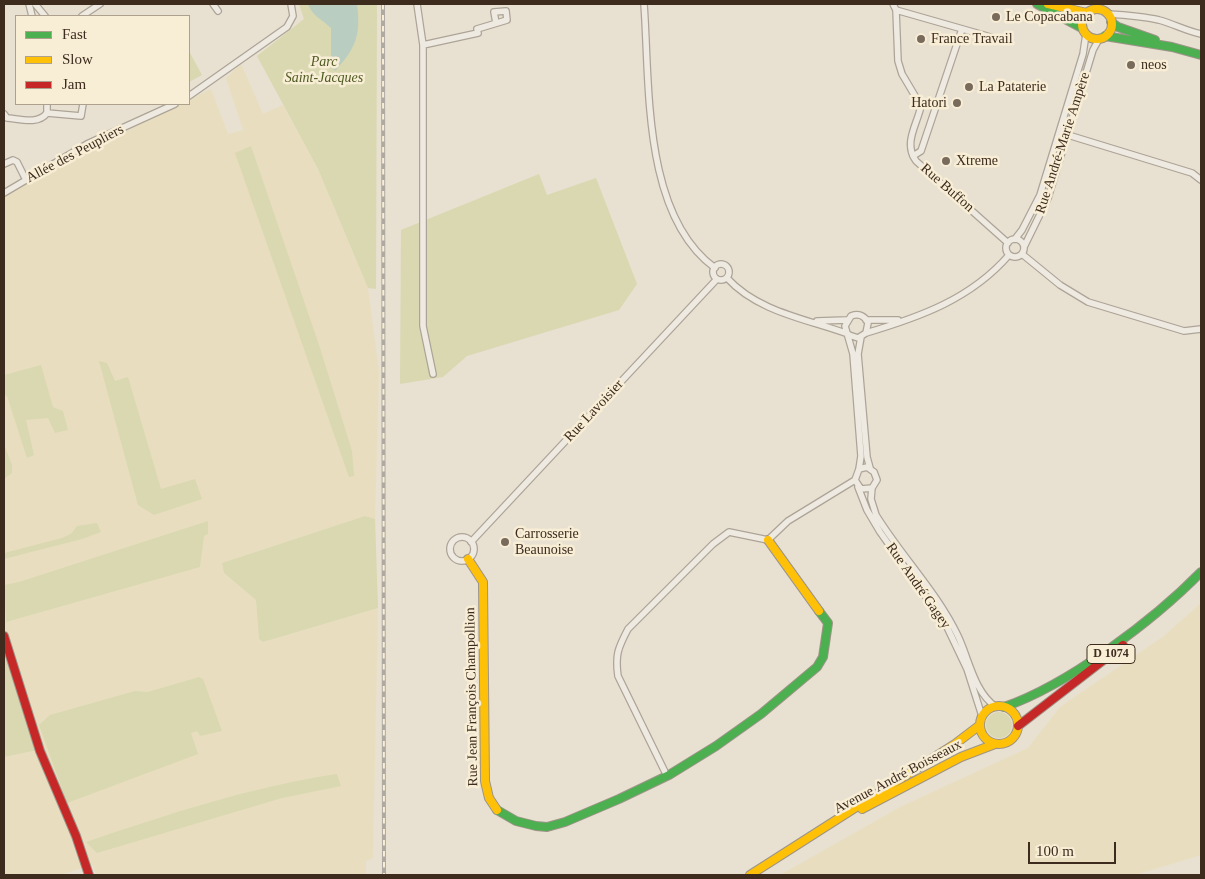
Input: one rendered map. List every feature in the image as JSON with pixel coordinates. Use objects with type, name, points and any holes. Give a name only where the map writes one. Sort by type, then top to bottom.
[{"type":"main road","points":[[1037,4],[1084,31],[1090,38],[1102,37],[1172,47]]},
{"type":"main road","points":[[1048,4],[1079,13],[1087,13],[1097,9],[1107,14],[1111,22],[1118,27],[1172,47],[1201,55]]},
{"type":"main road","points":[[1084,31],[1082,20],[1087,13]]},
{"type":"main road","points":[[1102,37],[1110,31],[1111,22]]},
{"type":"main road","name":"Rue Jean François Champollion","points":[[468,559],[479,572],[483,582],[484,781],[487,796],[494,808],[507,818],[540,827],[553,826],[622,798],[698,759],[763,714],[814,672],[823,657],[828,623],[768,540]]},
{"type":"main road","name":"D 1074","points":[[1000,707],[1038,692],[1121,639],[1156,613],[1201,572]]},
{"type":"main road","name":"D 1074","points":[[1018,726],[1149,625],[1201,578]]},
{"type":"main road","points":[[4,636],[33,731],[76,836],[89,875]]},
{"type":"main road","points":[[1000,707],[1014,714],[1018,726],[1012,739],[1006,743],[995,744],[982,735],[981,720],[988,710],[1000,707]]},
{"type":"main road","name":"Avenue André Boisseaux","points":[[750,875],[956,744],[981,720]]},
{"type":"main road","name":"Avenue André Boisseaux","points":[[813,835],[961,757],[995,744]]},
{"type":"street","points":[[35,4],[44,15]]},
{"type":"street","points":[[84,15],[100,4]]},
{"type":"street","points":[[213,4],[218,12]]},
{"type":"street","points":[[190,95],[286,27],[293,16],[291,4]]},
{"type":"street","points":[[418,4],[423,45],[423,326],[433,374]]},
{"type":"street","points":[[644,4],[653,140],[660,178],[669,203],[682,229],[695,248],[715,268]]},
{"type":"street","name":"Rue Buffon","points":[[893,4],[896,10],[898,61],[902,74],[922,106],[910,140],[910,149],[913,156],[1008,243]]},
{"type":"street","points":[[896,10],[1001,40]]},
{"type":"street","points":[[1107,14],[1152,19],[1201,34]]},
{"type":"street","points":[[423,45],[478,33],[477,29],[496,23]]},
{"type":"street","points":[[913,156],[921,151],[962,29]]},
{"type":"street","name":"Rue André-Marie Ampère","points":[[1008,243],[1015,239],[1033,211],[1042,187],[1083,54],[1084,31]]},
{"type":"street","name":"Rue André-Marie Ampère","points":[[1022,254],[1048,198],[1093,50],[1102,37]]},
{"type":"street","points":[[4,114],[8,118],[35,121],[43,118],[47,113],[47,105]]},
{"type":"street","points":[[47,113],[81,116],[83,105]]},
{"type":"street","name":"Allée des Peupliers","points":[[4,193],[86,144],[173,105]]},
{"type":"street","points":[[1068,135],[1192,173],[1201,180]]},
{"type":"street","points":[[4,164],[13,160],[17,162],[26,180]]},
{"type":"street","points":[[1015,239],[1022,242],[1024,247]]},
{"type":"street","points":[[1008,243],[1006,248],[1009,255],[1014,258],[1022,254],[1060,286],[1088,302],[1184,331],[1201,328]]},
{"type":"street","points":[[715,268],[714,275],[718,279],[727,278],[743,292],[768,307],[855,338],[933,311],[960,297],[982,282],[1009,255]]},
{"type":"street","points":[[715,268],[722,264],[726,266],[729,273],[727,278]]},
{"type":"street","name":"Rue Lavoisier","points":[[471,542],[718,279]]},
{"type":"street","points":[[810,321],[847,320],[857,315],[866,320],[905,320]]},
{"type":"street","points":[[666,774],[618,676],[615,660],[619,646],[628,630],[713,544],[729,532],[768,540],[788,521],[845,484],[855,480],[860,469],[861,456],[849,335],[845,329],[847,320]]},
{"type":"street","points":[[855,480],[858,487],[865,490],[872,488],[876,483],[877,477],[870,468],[867,457],[858,354],[868,326],[866,320]]},
{"type":"street","points":[[860,469],[870,468]]},
{"type":"street","name":"Rue André Gagey","points":[[858,487],[867,510],[880,532],[947,626],[967,669],[981,720]]},
{"type":"street","name":"Rue André Gagey","points":[[872,488],[871,499],[876,515],[942,608],[958,636],[983,693],[1000,707]]},
{"type":"street","points":[[459,538],[466,538],[471,542],[473,551],[468,559],[462,561],[455,559],[451,554],[450,547],[459,538]]},
{"type":"shaded area","points":[[308,4],[357,4],[358,24],[355,40],[348,55],[335,71],[331,66],[331,28],[315,15]]},
{"type":"shaded area","points":[[241,64],[263,114],[283,105],[318,169],[368,288],[379,372],[375,519],[365,516],[222,563],[224,573],[256,600],[259,639],[263,642],[378,608],[373,858],[366,861],[366,875],[96,875],[93,865],[60,875],[4,875],[4,757],[38,750],[4,630],[4,197],[78,154],[180,105],[190,105],[190,100],[211,89],[228,134],[243,130],[226,78]]},
{"type":"shaded area","points":[[1201,603],[1201,855],[1135,875],[780,875],[902,806],[1028,748],[1060,707],[1164,636]]},
{"type":"green space","name":"Parc Saint-Jacques","points":[[299,4],[377,4],[376,289],[368,288],[318,169],[257,56],[304,19]]},
{"type":"green space","points":[[190,53],[202,75],[190,81]]},
{"type":"green space","points":[[251,146],[320,348],[352,451],[354,476],[349,477],[235,153]]},
{"type":"green space","points":[[539,174],[547,195],[596,178],[637,284],[619,310],[467,356],[443,377],[400,384],[401,230]]},
{"type":"green space","points":[[99,361],[107,363],[115,381],[128,377],[161,489],[195,479],[202,499],[154,515],[138,505]]},
{"type":"green space","points":[[41,365],[53,407],[63,411],[68,430],[55,433],[48,418],[26,420],[34,455],[27,458],[7,396],[4,395],[4,375]]},
{"type":"green space","points":[[4,444],[12,465],[12,473],[4,479]]},
{"type":"green space","points":[[365,516],[375,519],[378,608],[263,642],[259,639],[256,600],[224,573],[222,563]]},
{"type":"green space","points":[[208,521],[208,534],[204,536],[200,567],[6,622],[4,585],[19,582]]},
{"type":"green space","points":[[97,523],[101,532],[82,539],[4,559],[4,553],[62,538],[72,533],[77,526]]},
{"type":"green space","points":[[4,630],[38,750],[4,757]]},
{"type":"green space","points":[[199,677],[203,679],[222,731],[200,736],[197,731],[191,733],[198,754],[67,803],[39,725],[50,715],[135,691],[148,692]]},
{"type":"green space","points":[[999,712],[1009,715],[1012,725],[1009,735],[999,738],[989,735],[986,725],[989,715]]},
{"type":"green space","points":[[337,774],[341,786],[282,798],[97,853],[86,842],[241,794]]},
{"type":"railway","points":[[383,4],[384,875]]},
{"type":"traffic: fast","points":[[1037,4],[1082,28]]},
{"type":"traffic: fast","points":[[1111,22],[1118,27],[1155,40]]},
{"type":"traffic: fast","points":[[1105,36],[1172,47],[1201,55]]},
{"type":"traffic: fast","points":[[1004,707],[1029,697],[1055,683],[1109,649],[1182,591],[1201,572]]},
{"type":"traffic: fast","points":[[497,810],[516,821],[536,826],[547,827],[565,822],[669,775],[716,746],[761,714],[817,667],[823,657],[828,623],[819,611]]},
{"type":"traffic: slow","points":[[1048,4],[1087,13]]},
{"type":"traffic: slow","points":[[1097,9],[1103,10],[1111,18],[1112,24],[1111,30],[1103,38],[1097,39],[1091,38],[1083,30],[1082,24],[1083,18],[1091,10],[1097,9]]},
{"type":"traffic: slow","points":[[768,540],[819,611]]},
{"type":"traffic: slow","points":[[468,559],[483,582],[485,781],[489,798],[497,810]]},
{"type":"traffic: slow","points":[[999,706],[1012,712],[1018,725],[1012,738],[999,744],[986,738],[980,725],[986,712],[999,706]]},
{"type":"traffic: slow","points":[[750,875],[955,744],[980,725]]},
{"type":"traffic: slow","points":[[862,809],[961,757],[995,744]]},
{"type":"traffic: jam","points":[[4,636],[40,751],[76,836],[89,875]]},
{"type":"traffic: jam","points":[[1018,726],[1123,645]]},
{"type":"place","name":"Le Copacabana","points":[[996,17]]},
{"type":"place","name":"France Travail","points":[[921,39]]},
{"type":"place","name":"neos","points":[[1131,65]]},
{"type":"place","name":"La Pataterie","points":[[969,87]]},
{"type":"place","name":"Hatori","points":[[957,103]]},
{"type":"place","name":"Xtreme","points":[[946,161]]},
{"type":"place","name":"Carrosserie Beaunoise","points":[[505,542]]}]
